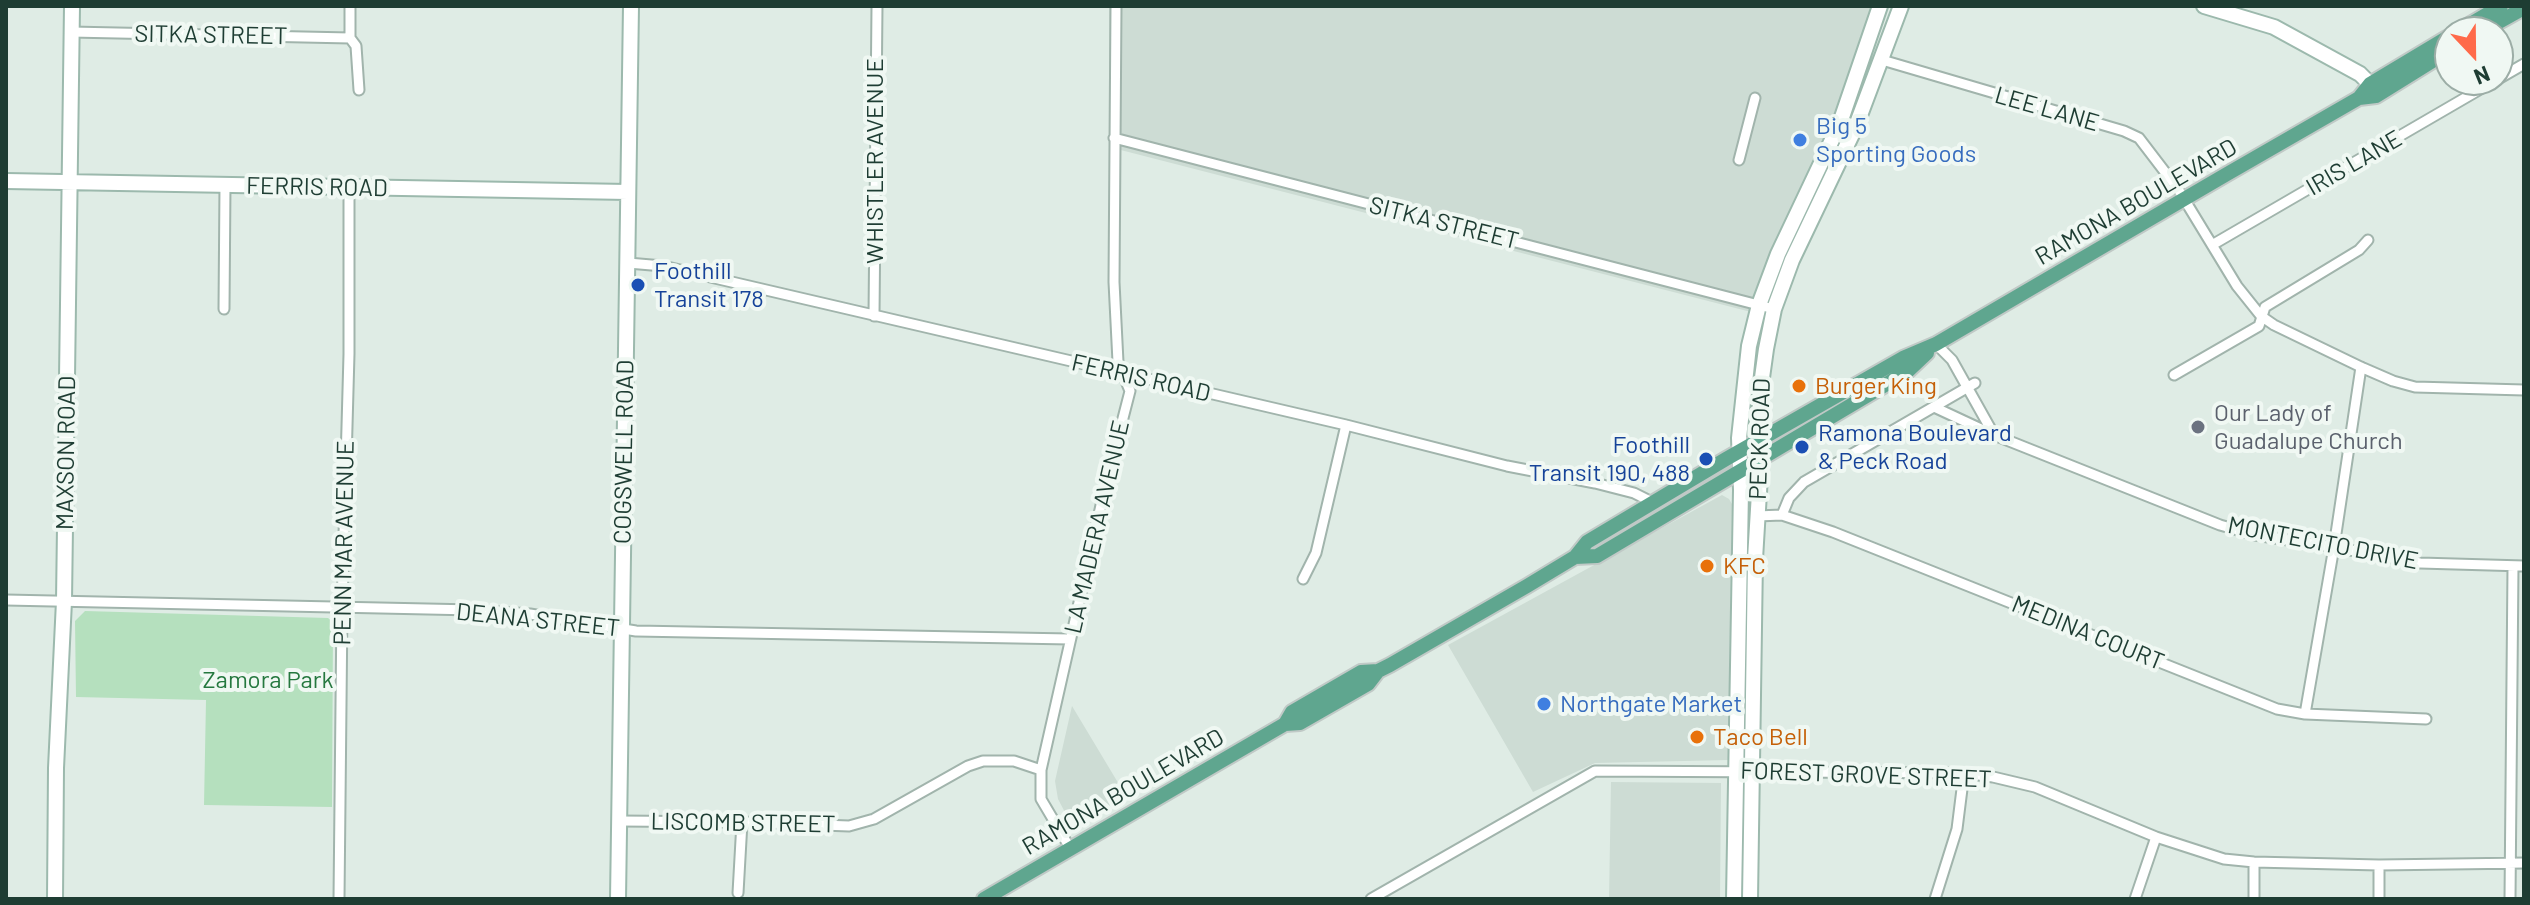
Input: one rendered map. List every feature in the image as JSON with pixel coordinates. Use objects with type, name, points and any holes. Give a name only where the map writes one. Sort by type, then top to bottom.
[{"type":"main road","name":"RAMONA BOULEVARD","points":[[984,899],[1285,724],[1300,723],[1368,684],[1378,671],[1575,557],[1587,542],[1652,502],[1903,358],[1936,344],[2359,98],[2370,84],[2434,46]]},
{"type":"main road","name":"RAMONA BOULEVARD","points":[[2359,98],[2376,96],[2434,60]]},
{"type":"main road","name":"RAMONA BOULEVARD","points":[[1575,557],[1597,556],[1741,472],[1909,370],[1936,344]]},
{"type":"street","name":"MAXSON ROAD","points":[[55,899],[56,768],[64,601],[72,6]]},
{"type":"street","points":[[350,6],[350,38],[356,46],[359,90]]},
{"type":"street","name":"COGSWELL ROAD","points":[[618,899],[631,6]]},
{"type":"street","name":"WHISTLER AVENUE","points":[[874,316],[877,6]]},
{"type":"street","name":"LA MADERA AVENUE","points":[[1070,848],[1041,799],[1041,770],[1130,391],[1118,362],[1114,282],[1116,6]]},
{"type":"street","name":"PECK ROAD","points":[[1734,899],[1741,472],[1738,452],[1749,346],[1759,305],[1778,254],[1840,123],[1880,6]]},
{"type":"street","name":"PECK ROAD","points":[[1750,899],[1760,392],[1766,349],[1774,309],[1792,260],[1837,168],[1901,6]]},
{"type":"street","points":[[2204,6],[2274,27],[2360,74],[2370,84]]},
{"type":"street","name":"SITKA STREET","points":[[71,32],[350,38]]},
{"type":"street","name":"LEE LANE","points":[[1882,60],[2139,138],[2184,199],[2237,286],[2261,316]]},
{"type":"street","name":"IRIS LANE","points":[[2212,245],[2468,96]]},
{"type":"street","points":[[1739,160],[1755,98]]},
{"type":"street","name":"SITKA STREET","points":[[1114,138],[1774,309]]},
{"type":"street","name":"FERRIS ROAD","points":[[6,181],[628,192]]},
{"type":"street","points":[[224,309],[225,185]]},
{"type":"street","name":"PENN MAR AVENUE","points":[[339,899],[349,187]]},
{"type":"street","points":[[2174,375],[2259,326],[2265,307],[2359,250],[2368,240]]},
{"type":"street","name":"FERRIS ROAD","points":[[628,263],[663,266],[1346,425],[1507,466],[1634,493],[1652,502]]},
{"type":"street","points":[[2261,316],[2393,381],[2415,387],[2524,390]]},
{"type":"street","points":[[1936,344],[1971,385],[1994,435]]},
{"type":"street","points":[[2305,714],[2361,367]]},
{"type":"street","points":[[1782,515],[1789,498],[1804,482],[1971,385]]},
{"type":"street","name":"MONTECITO DRIVE","points":[[1934,407],[1994,435],[2220,525],[2255,535],[2420,563],[2524,566]]},
{"type":"street","points":[[1303,579],[1316,553],[1346,425]]},
{"type":"street","name":"MEDINA COURT","points":[[1757,516],[1782,515],[1862,543],[2277,709],[2305,714],[2426,719]]},
{"type":"street","points":[[2510,899],[2513,566]]},
{"type":"street","name":"DEANA STREET","points":[[6,600],[503,612],[652,631],[1070,639]]},
{"type":"street","points":[[1738,612],[1754,613]]},
{"type":"street","name":"LISCOMB STREET","points":[[619,821],[849,826],[874,819],[968,766],[983,761],[1014,761],[1041,770]]},
{"type":"street","name":"FOREST GROVE STREET","points":[[1371,899],[1595,771],[1964,773],[2035,787],[2156,837],[2224,859],[2379,865],[2524,863]]},
{"type":"street","points":[[1935,899],[1957,829],[1964,773]]},
{"type":"street","points":[[738,893],[742,822]]},
{"type":"street","points":[[2135,899],[2156,837]]},
{"type":"street","points":[[2254,862],[2254,899]]},
{"type":"street","points":[[2379,865],[2379,899]]},
{"type":"shaded area","points":[[1109,6],[1874,6],[1846,100],[1751,312],[1109,147]]},
{"type":"shaded area","points":[[1722,495],[1732,504],[1728,760],[1595,763],[1533,792],[1448,645]]},
{"type":"shaded area","points":[[1072,706],[1126,796],[1079,824],[1070,822],[1058,799],[1055,781]]},
{"type":"shaded area","points":[[1611,782],[1721,783],[1720,899],[1609,899]]},
{"type":"green space","name":"Zamora Park","points":[[85,611],[328,618],[333,622],[332,807],[204,805],[206,700],[76,697],[75,621]]},
{"type":"place","name":"Big 5 Sporting Goods","points":[[1800,140]]},
{"type":"place","name":"Foothill Transit 178","points":[[638,285]]},
{"type":"place","name":"Burger King","points":[[1799,386]]},
{"type":"place","name":"Our Lady of Guadalupe Church","points":[[2198,427]]},
{"type":"place","name":"Ramona Boulevard & Peck Road","points":[[1802,447]]},
{"type":"place","name":"Foothill Transit 190, 488","points":[[1706,459]]},
{"type":"place","name":"KFC","points":[[1707,566]]},
{"type":"place","name":"Northgate Market","points":[[1544,704]]},
{"type":"place","name":"Taco Bell","points":[[1697,737]]}]
